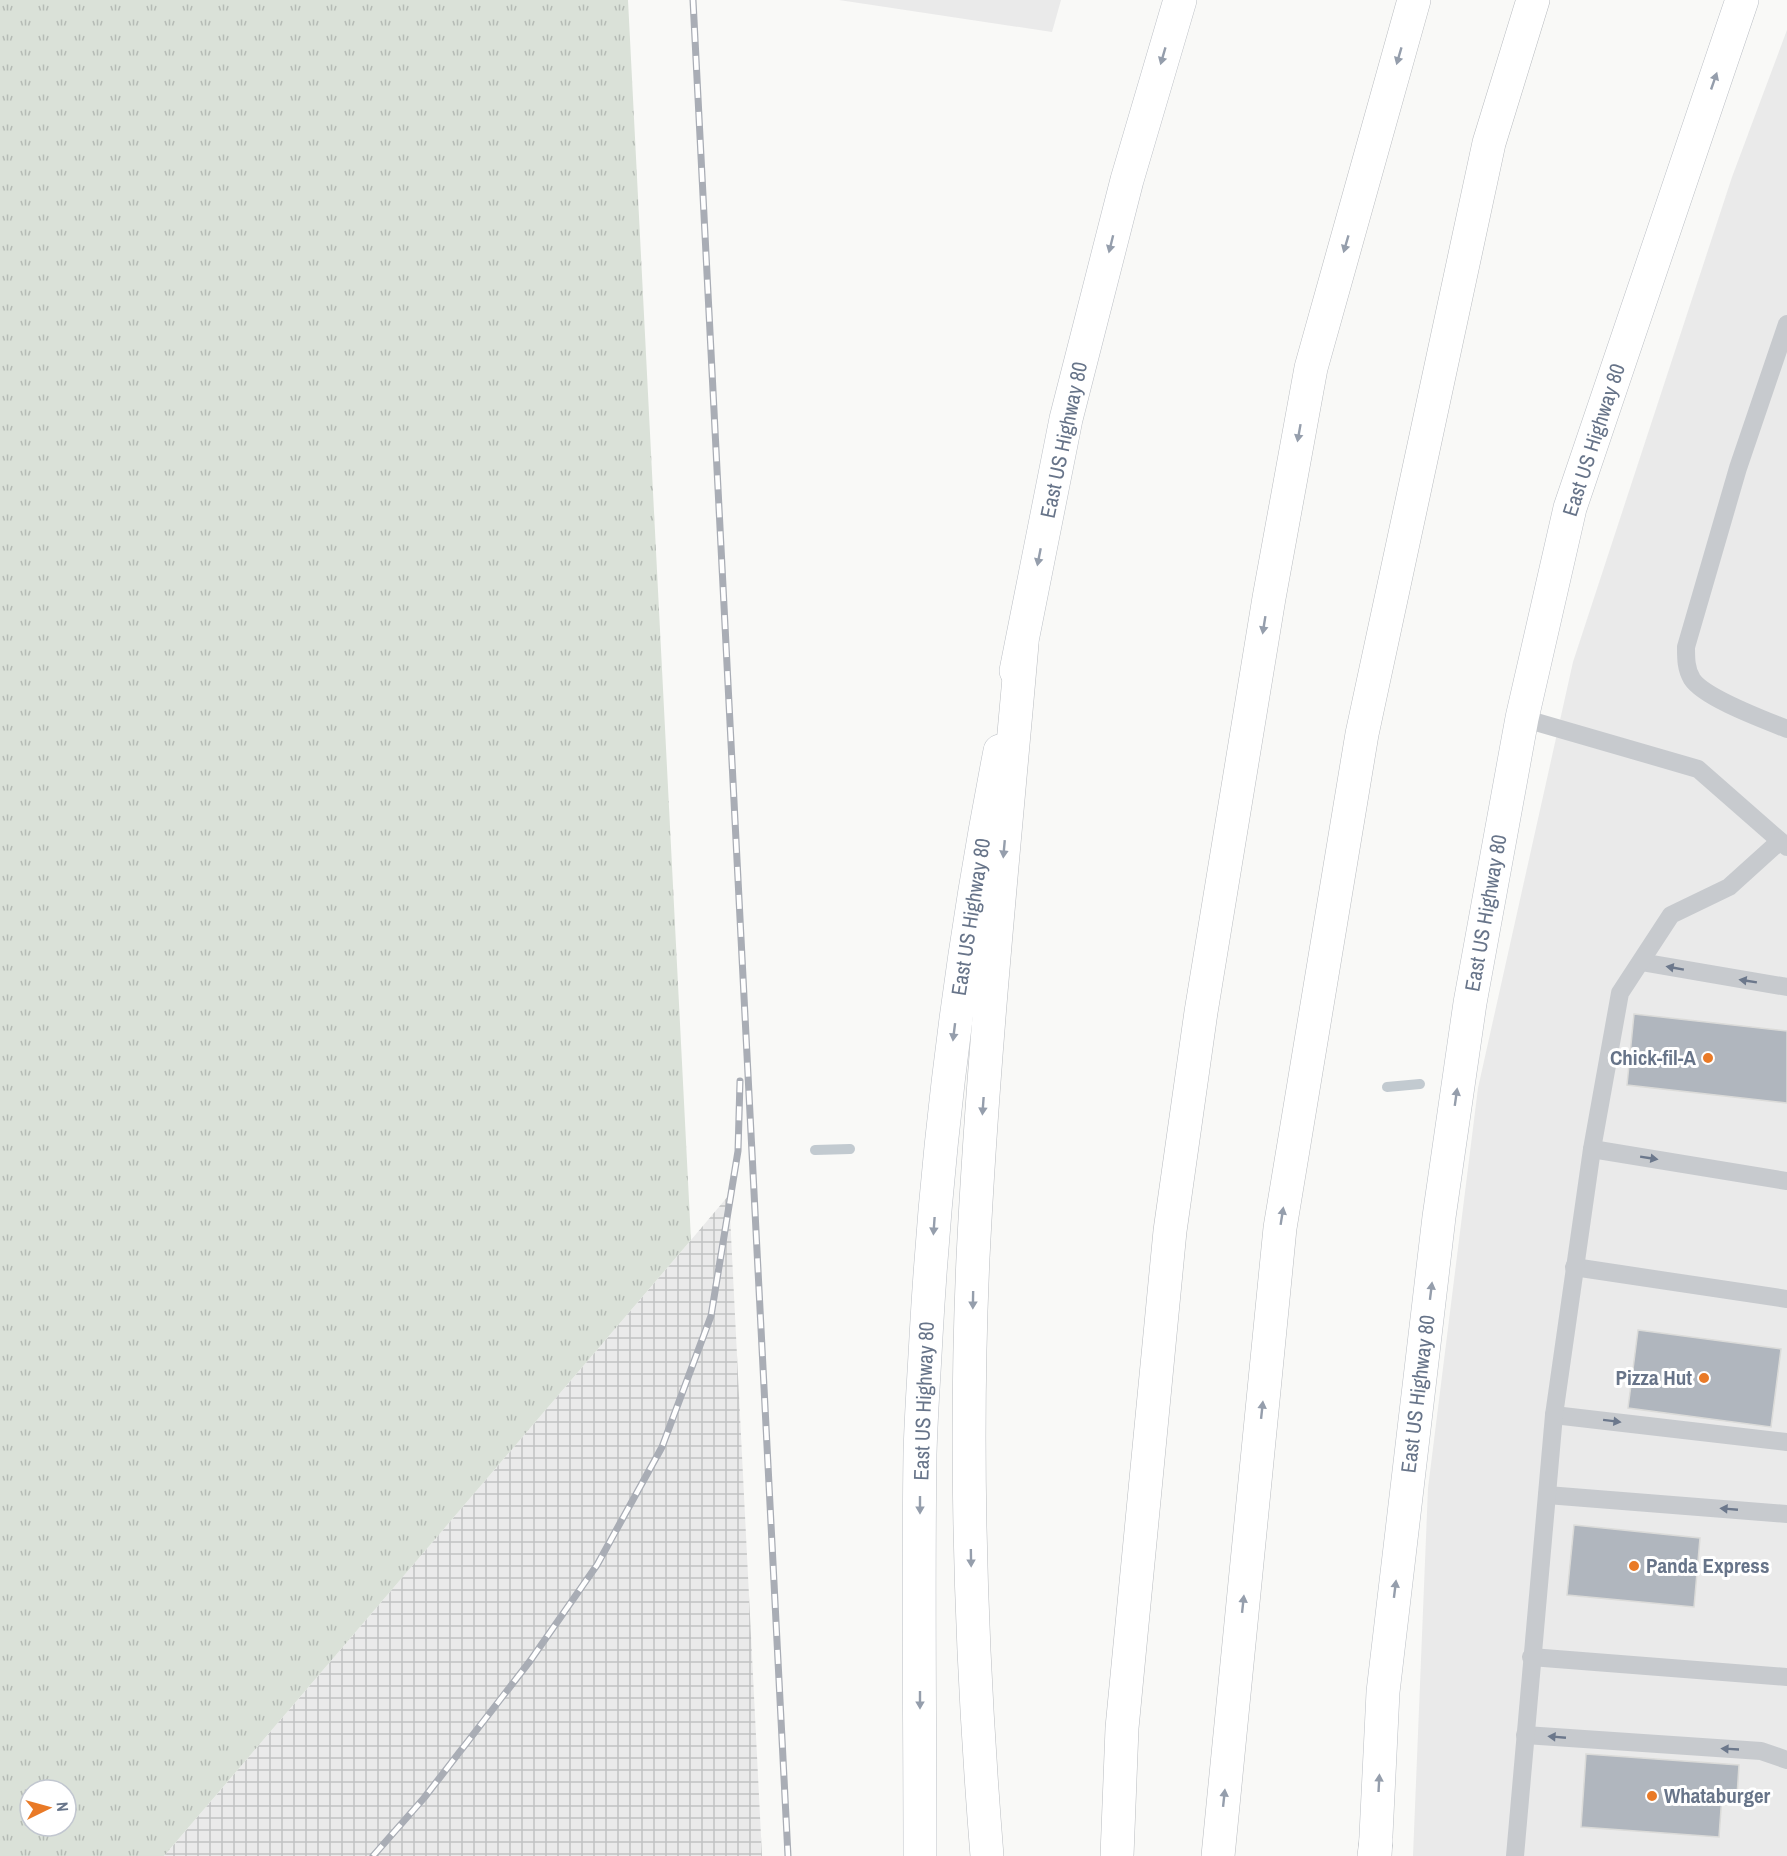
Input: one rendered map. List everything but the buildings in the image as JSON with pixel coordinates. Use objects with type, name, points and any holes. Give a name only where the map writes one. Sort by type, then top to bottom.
[{"type":"main road","name":"East US Highway 80","points":[[920,1856],[920,1452],[929,1283],[941,1136],[960,985],[979,857],[1066,419],[1127,180],[1180,0]]},
{"type":"main road","points":[[1117,1856],[1122,1728],[1170,1231],[1203,1000],[1269,598],[1311,368],[1414,0]]},
{"type":"main road","points":[[1218,1856],[1280,1228],[1360,746],[1489,143],[1533,0]]},
{"type":"main road","name":"East US Highway 80","points":[[1375,1851],[1383,1692],[1439,1217],[1470,1003],[1522,718],[1570,508],[1742,0]]},
{"type":"main road","points":[[987,1856],[972,1608],[970,1442],[973,1260],[986,1067],[1022,644]]},
{"type":"lane","points":[[1787,324],[1738,468],[1686,647],[1686,666],[1693,681],[1708,694],[1787,729]]},
{"type":"lane","points":[[1515,1856],[1554,1415],[1592,1149],[1620,993],[1671,915],[1729,887],[1783,844],[1698,769],[1522,718]]},
{"type":"lane","points":[[1641,962],[1787,987]]},
{"type":"lane","points":[[1592,1149],[1787,1181]]},
{"type":"lane","points":[[1574,1267],[1787,1299]]},
{"type":"lane","points":[[1554,1415],[1787,1442]]},
{"type":"lane","points":[[1547,1495],[1787,1514]]},
{"type":"lane","points":[[1531,1657],[1787,1677]]},
{"type":"lane","points":[[1525,1735],[1761,1751],[1787,1760]]},
{"type":"shaded area","points":[[839,0],[1061,0],[1052,32]]},
{"type":"shaded area","points":[[1787,30],[1787,1856],[1413,1856],[1428,1488],[1478,1088],[1573,662],[1732,177]]},
{"type":"shaded area","points":[[729,1195],[762,1856],[164,1856],[691,1240]]},
{"type":"green space","points":[[0,0],[628,0],[691,1240],[164,1856],[0,1856]]},
{"type":"waterway","points":[[1387,1087],[1420,1084]]},
{"type":"waterway","points":[[815,1150],[850,1149]]},
{"type":"railway","points":[[693,0],[788,1856]]},
{"type":"railway","points":[[373,1856],[424,1798],[530,1661],[597,1565],[662,1447],[711,1316],[738,1151],[740,1081]]},
{"type":"place","name":"Chick-fil-A","points":[[1708,1058]]},
{"type":"place","name":"Pizza Hut","points":[[1704,1378]]},
{"type":"place","name":"Panda Express","points":[[1634,1566]]},
{"type":"place","name":"Whataburger","points":[[1652,1796]]}]
